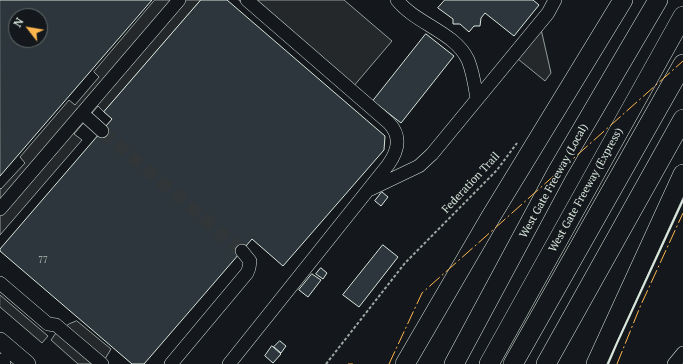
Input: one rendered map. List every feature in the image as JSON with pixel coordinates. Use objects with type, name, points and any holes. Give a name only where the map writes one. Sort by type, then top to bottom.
[{"type":"highway","points":[[405,364],[490,218],[623,0]]},
{"type":"highway","name":"West Gate Freeway (Local)","points":[[454,364],[558,172],[658,0]]},
{"type":"highway","name":"West Gate Freeway (Express)","points":[[489,364],[683,16]]},
{"type":"highway","name":"West Gate Freeway (Express)","points":[[513,364],[683,64]]},
{"type":"highway","points":[[546,364],[683,118]]},
{"type":"highway","points":[[596,364],[683,174]]},
{"type":"main road","points":[[0,341],[27,364]]},
{"type":"street","points":[[0,209],[179,0]]},
{"type":"street","points":[[229,364],[367,191],[397,150],[397,139],[393,128],[247,0]]},
{"type":"street","points":[[397,0],[407,11],[448,38],[463,52],[468,60],[477,99]]},
{"type":"street","points":[[367,191],[419,166],[432,154],[548,13],[555,0]]},
{"type":"street","points":[[82,113],[102,131]]},
{"type":"street","points":[[171,364],[247,273],[250,261],[242,251]]},
{"type":"street","points":[[0,283],[48,324],[56,325],[102,364]]},
{"type":"street","points":[[674,364],[683,353]]},
{"type":"path","name":"Federation Trail","points":[[326,364],[405,263],[497,170],[520,138]]},
{"type":"shaded area","points":[[155,0],[201,0],[104,112],[98,106],[74,134],[82,140],[0,235],[0,188],[1,189],[25,163],[20,157],[69,100],[75,105],[99,77],[94,72]]},
{"type":"shaded area","points":[[239,0],[344,0],[392,41],[347,94]]},
{"type":"shaded area","points":[[541,29],[551,73],[545,81],[518,59]]},
{"type":"shaded area","points":[[0,295],[48,336],[42,343],[0,307]]},
{"type":"shaded area","points":[[77,321],[111,349],[102,364],[78,364],[51,340],[56,333],[69,324]]},
{"type":"building","points":[[0,0],[152,0],[0,176]]},
{"type":"building","points":[[201,0],[227,0],[385,136],[384,150],[283,266],[252,239],[144,364],[132,364],[0,251],[0,249],[112,119],[104,112]]},
{"type":"building","points":[[445,0],[533,0],[539,5],[514,36],[485,13],[481,18],[480,26],[474,26],[469,32],[460,24],[453,24],[453,19],[438,8]]},
{"type":"building","points":[[426,34],[454,56],[401,123],[373,101]]},
{"type":"building","points":[[382,192],[388,197],[381,206],[375,201]]},
{"type":"building","points":[[383,245],[398,257],[359,307],[343,295]]},
{"type":"building","points":[[321,268],[327,273],[323,279],[316,274]]},
{"type":"building","points":[[312,274],[321,280],[308,297],[299,290]]},
{"type":"building","points":[[280,341],[286,346],[281,353],[274,347]]},
{"type":"building","points":[[272,346],[281,354],[273,363],[265,356]]},
{"type":"tunnel","points":[[102,131],[242,251]]},
{"type":"wall","points":[[608,364],[683,200]]},
{"type":"power","points":[[389,364],[422,293],[683,61]]},
{"type":"power","points":[[617,364],[640,307],[683,213]]},
{"type":"power","points":[[348,364],[353,364]]}]
